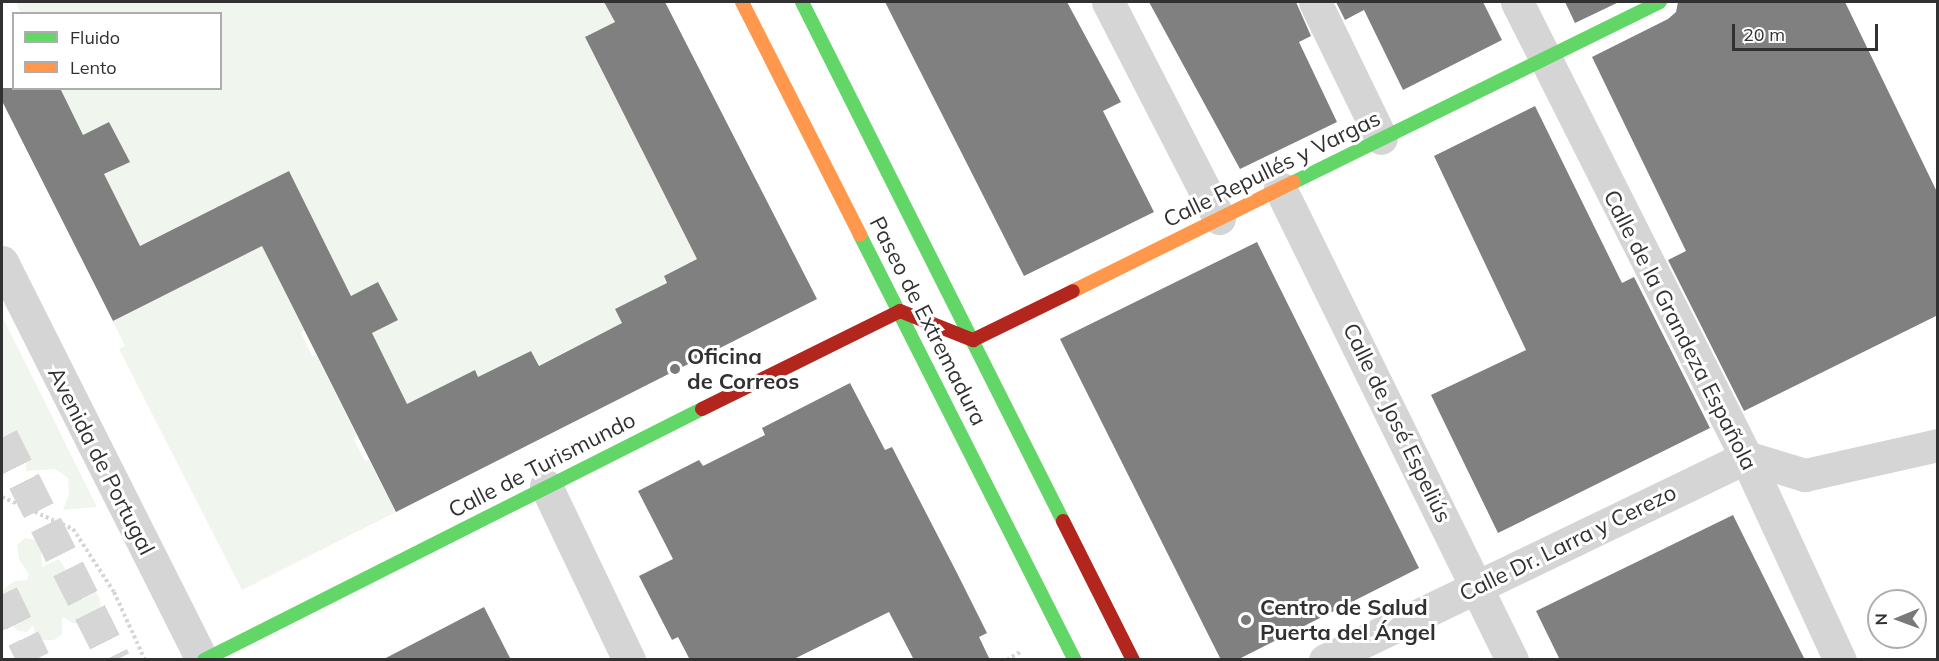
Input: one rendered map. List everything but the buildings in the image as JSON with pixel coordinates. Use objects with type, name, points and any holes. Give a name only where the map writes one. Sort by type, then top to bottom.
[{"type":"street","name":"Paseo de Extremadura","points":[[742,2],[1075,660]]},
{"type":"street","name":"Paseo de Extremadura","points":[[802,2],[1132,660]]},
{"type":"street","points":[[1108,2],[1219,218]]},
{"type":"street","points":[[1315,2],[1381,138]]},
{"type":"street","name":"Calle de la Grandeza Española","points":[[1516,2],[1746,457],[1840,660]]},
{"type":"street","name":"Calle Repullés y Vargas","points":[[973,340],[1660,2]]},
{"type":"street","name":"Calle de José Espeliús","points":[[1280,188],[1512,660]]},
{"type":"street","name":"Avenida de Portugal","points":[[2,262],[203,660]]},
{"type":"street","points":[[900,311],[973,340]]},
{"type":"street","name":"Calle de Turismundo","points":[[203,660],[546,486],[900,311]]},
{"type":"street","points":[[1746,457],[1805,476],[1938,445]]},
{"type":"street","name":"Calle Dr. Larra y Cerezo","points":[[1325,660],[1746,457]]},
{"type":"street","points":[[546,486],[629,660]]},
{"type":"path","points":[[2,497],[74,529],[114,592],[146,660]]},
{"type":"path","points":[[1007,660],[1027,648]]},
{"type":"shaded area","points":[[16,2],[604,2],[615,22],[585,37],[612,92],[706,254],[664,276],[667,283],[615,309],[622,323],[539,365],[531,351],[478,377],[417,426],[371,334],[397,320],[378,282],[351,296],[289,171],[139,246],[104,175],[129,161],[109,122],[83,135],[60,90],[222,90],[222,12],[21,12]]},
{"type":"shaded area","points":[[262,246],[304,330],[301,332],[312,356],[316,355],[357,436],[353,438],[365,461],[369,460],[396,512],[242,590],[119,349],[125,346],[113,321]]},
{"type":"shaded area","points":[[2,316],[97,507],[63,510],[69,493],[68,478],[55,469],[26,471],[26,459],[18,445],[2,435]]},
{"type":"shaded area","points":[[25,538],[36,540],[41,551],[42,567],[59,559],[66,570],[63,584],[75,579],[91,584],[100,599],[101,611],[86,625],[73,623],[62,617],[62,634],[54,640],[44,640],[35,636],[33,625],[27,632],[18,631],[14,627],[18,614],[2,609],[2,591],[14,581],[27,580],[29,574],[19,559],[17,545]]},
{"type":"tunnel","points":[[2,437],[114,660]]},
{"type":"tunnel","points":[[2,594],[34,660]]},
{"type":"traffic: fast","points":[[802,2],[1063,521]]},
{"type":"traffic: fast","points":[[1294,182],[1660,2]]},
{"type":"traffic: fast","points":[[860,235],[1075,660]]},
{"type":"traffic: fast","points":[[204,660],[702,409]]},
{"type":"traffic: slow","points":[[742,2],[860,235]]},
{"type":"traffic: slow","points":[[1073,291],[1294,182]]},
{"type":"traffic: jam","points":[[702,409],[900,311],[973,340],[1073,291]]},
{"type":"traffic: jam","points":[[1063,521],[1133,660]]},
{"type":"place","name":"Oficina de Correos","points":[[675,369]]},
{"type":"place","name":"Centro de Salud Puerta del Ángel","points":[[1246,620]]}]
